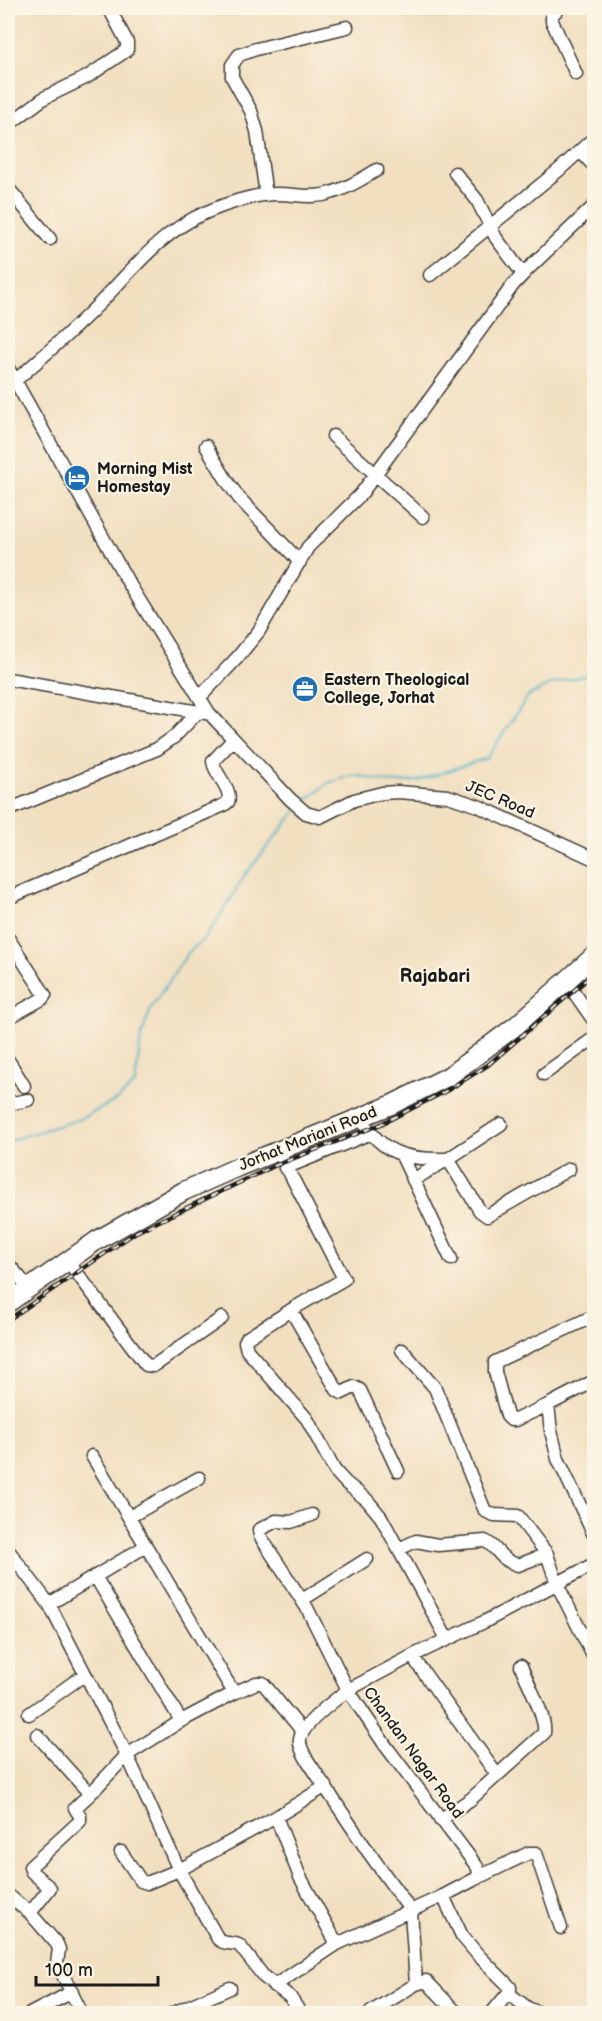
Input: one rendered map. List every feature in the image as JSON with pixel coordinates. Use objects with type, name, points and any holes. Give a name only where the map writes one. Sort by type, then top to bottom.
[{"type":"highway","name":"Jorhat Mariani Road","points":[[8,1303],[96,1241],[184,1191],[278,1150],[361,1118],[449,1076],[517,1025],[594,956]]},
{"type":"street","points":[[8,125],[44,98],[87,77],[127,50],[127,42],[109,8]]},
{"type":"street","points":[[559,8],[552,15],[552,21],[576,74]]},
{"type":"street","points":[[266,195],[257,131],[251,111],[232,77],[232,65],[235,59],[244,53],[347,27]]},
{"type":"street","points":[[430,275],[594,138]]},
{"type":"street","points":[[580,151],[594,166]]},
{"type":"street","points":[[16,380],[79,324],[165,236],[205,213],[228,204],[266,195],[327,195],[377,170]]},
{"type":"street","points":[[455,172],[477,200],[501,246],[524,274]]},
{"type":"street","points":[[8,188],[50,239]]},
{"type":"street","points":[[200,697],[259,631],[308,547],[348,509],[375,475],[524,274],[594,206]]},
{"type":"street","name":"JEC Road","points":[[8,368],[128,582],[200,697],[204,713],[306,813],[320,817],[354,800],[398,792],[448,796],[478,806],[593,857]]},
{"type":"street","points":[[333,436],[423,517]]},
{"type":"street","points":[[206,446],[239,498],[300,562]]},
{"type":"street","points":[[8,679],[204,713]]},
{"type":"street","points":[[8,810],[157,749],[204,713]]},
{"type":"street","points":[[8,898],[224,806],[230,797],[215,770],[213,761],[233,740]]},
{"type":"street","points":[[8,938],[45,995],[42,999],[8,1018]]},
{"type":"street","points":[[566,981],[594,1021]]},
{"type":"street","points":[[544,1074],[594,1038]]},
{"type":"street","points":[[8,1060],[24,1086]]},
{"type":"street","points":[[8,1104],[28,1100]]},
{"type":"street","points":[[361,1118],[371,1133],[402,1156],[425,1160],[448,1159]]},
{"type":"street","points":[[413,1180],[501,1124]]},
{"type":"street","points":[[285,1168],[371,1133]]},
{"type":"street","points":[[278,1150],[285,1168],[344,1280],[247,1338],[245,1346],[307,1419],[335,1471],[376,1510],[447,1639]]},
{"type":"street","points":[[402,1156],[451,1259]]},
{"type":"street","points":[[448,1159],[480,1211],[487,1216],[568,1169]]},
{"type":"street","points":[[68,1261],[146,1365],[153,1366],[158,1363],[222,1318]]},
{"type":"street","points":[[8,1264],[29,1288]]},
{"type":"street","points":[[291,1310],[337,1390],[342,1393],[354,1387],[360,1390],[398,1471]]},
{"type":"street","points":[[594,1316],[495,1362],[495,1372],[507,1416],[511,1420],[548,1405],[594,1381]]},
{"type":"street","points":[[402,1350],[435,1388],[485,1511],[494,1515],[518,1516],[547,1554],[557,1584],[594,1658]]},
{"type":"street","points":[[548,1405],[558,1459],[594,1535]]},
{"type":"street","points":[[92,1456],[234,1693]]},
{"type":"street","points":[[129,1517],[199,1478]]},
{"type":"street","points":[[312,1515],[291,1522],[276,1521],[259,1530],[260,1536],[303,1600],[348,1690],[328,1705],[303,1732],[300,1738],[303,1752],[367,1850],[411,1911],[416,1984]]},
{"type":"street","points":[[399,1549],[416,1541],[438,1545],[485,1541],[491,1544],[500,1556],[518,1565],[547,1554]]},
{"type":"street","points":[[49,1604],[146,1546]]},
{"type":"street","points":[[8,1550],[49,1604],[127,1755],[179,1870],[218,1939],[224,1943],[235,1943],[240,1946],[264,1977],[290,1996],[301,2013]]},
{"type":"street","points":[[303,1600],[367,1559]]},
{"type":"street","name":"Chandan Nagar Road","points":[[478,1877],[478,1868],[385,1745],[348,1690],[594,1564]]},
{"type":"street","points":[[95,1576],[181,1721]]},
{"type":"street","points":[[412,1656],[496,1775]]},
{"type":"street","points":[[440,1820],[471,1799],[541,1737],[545,1729],[521,1666]]},
{"type":"street","points":[[29,1714],[84,1675]]},
{"type":"street","points":[[30,1913],[50,1888],[32,1872],[30,1867],[80,1821],[81,1818],[75,1808],[127,1755],[181,1721],[256,1683],[263,1683],[303,1732]]},
{"type":"street","points":[[37,1735],[90,1794]]},
{"type":"street","points":[[121,1852],[143,1883],[179,1870],[276,1817],[326,1786]]},
{"type":"street","points":[[276,1817],[300,1877],[337,1944]]},
{"type":"street","points":[[274,1986],[337,1944],[443,1896],[529,1853],[536,1853],[539,1857],[561,1928]]},
{"type":"street","points":[[8,1895],[30,1913],[57,1944],[59,1949],[57,1963],[82,2013]]},
{"type":"street","points":[[443,1896],[462,1936],[511,1989],[491,2013]]},
{"type":"street","points":[[371,2012],[416,1984],[426,1981],[458,2013]]},
{"type":"street","points":[[171,2013],[230,1988]]},
{"type":"street","points":[[30,2013],[72,1992]]},
{"type":"street","points":[[508,1993],[529,2009],[543,2013]]},
{"type":"waterway","points":[[303,803],[328,783],[354,775],[394,783],[417,781],[487,758],[528,696],[552,684],[582,676],[594,676]]},
{"type":"waterway","points":[[8,1141],[80,1119],[117,1100],[135,1084],[141,1037],[151,1008],[188,953],[205,938],[244,876],[297,810]]},
{"type":"railway","points":[[8,1320],[136,1232],[274,1166],[379,1125],[446,1091],[488,1065],[594,973]]},
{"type":"place","name":"Morning Mist Homestay","points":[[77,478]]},
{"type":"place","name":"Eastern Theological College, Jorhat","points":[[305,689]]},
{"type":"district","name":"Rajabari","points":[[435,976]]}]
